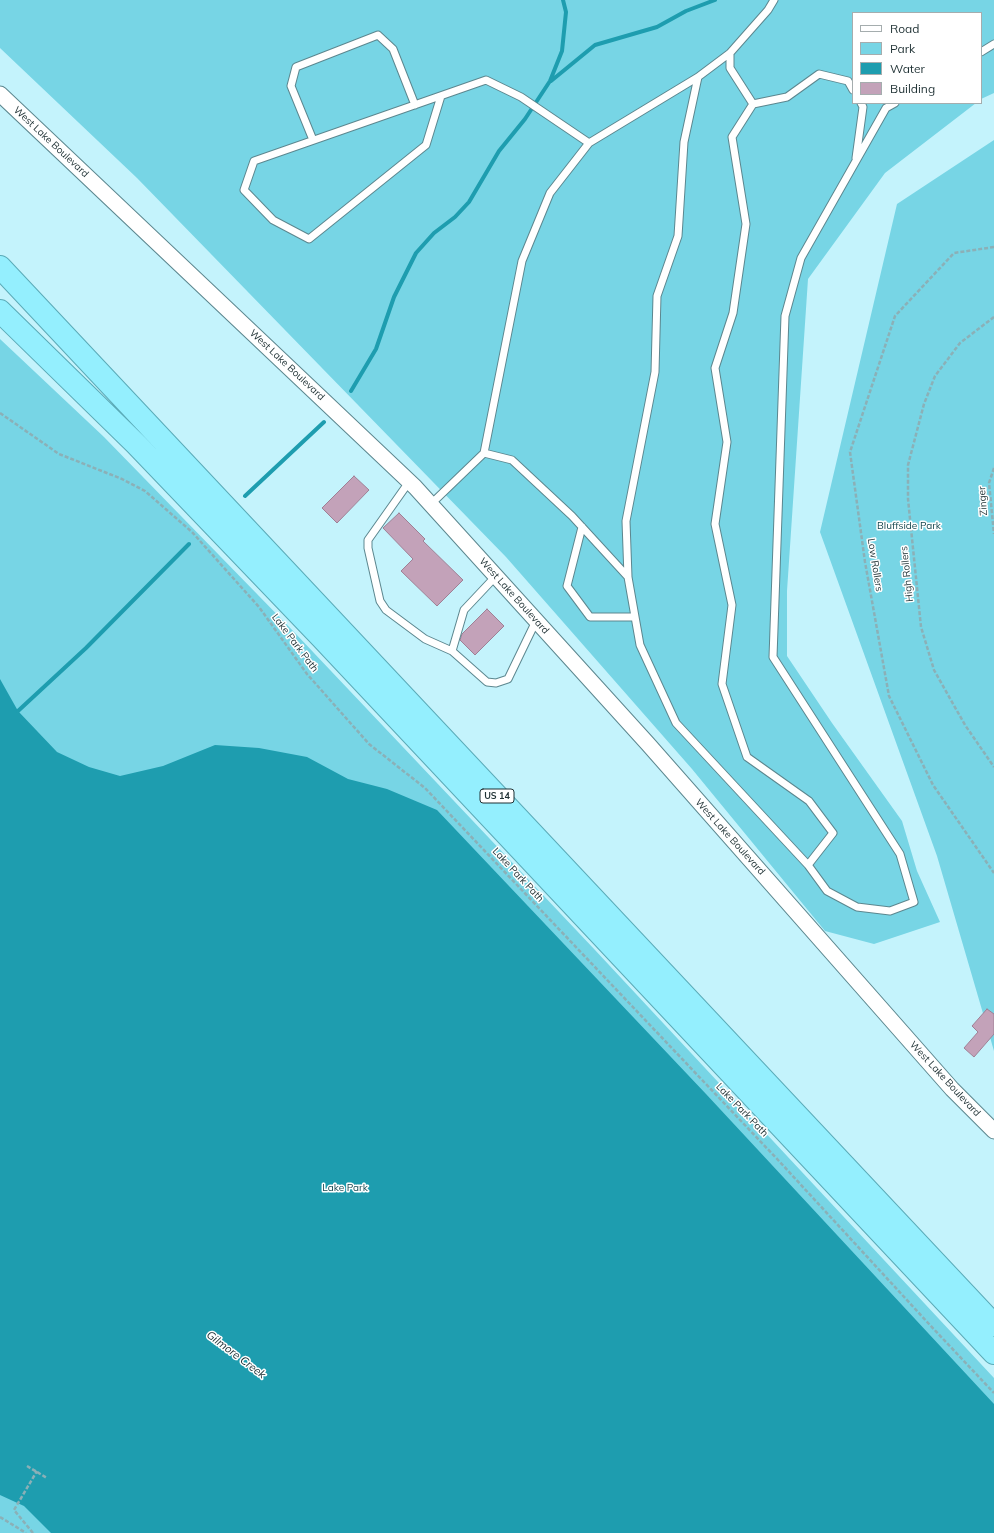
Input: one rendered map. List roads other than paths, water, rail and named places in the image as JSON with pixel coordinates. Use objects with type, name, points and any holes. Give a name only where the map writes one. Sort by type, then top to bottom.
[{"type":"highway","name":"US 14","points":[[0,267],[994,1325]]},
{"type":"highway","name":"US 14","points":[[0,311],[136,444],[322,638],[994,1353]]},
{"type":"street","name":"West Lake Boulevard","points":[[0,94],[410,482],[653,750],[952,1089],[994,1131]]},
{"type":"lane","points":[[431,504],[484,453],[522,261],[550,193],[589,143],[698,77],[730,52],[768,10],[774,0]]},
{"type":"lane","points":[[313,140],[291,86],[296,68],[378,35],[393,49],[416,105]]},
{"type":"lane","points":[[982,51],[994,44]]},
{"type":"lane","points":[[730,52],[730,68],[753,104]]},
{"type":"lane","points":[[808,865],[833,833],[809,801],[748,757],[722,684],[732,605],[715,524],[727,442],[715,368],[733,312],[746,224],[732,137],[753,104],[787,97],[819,74],[848,81],[852,88]]},
{"type":"lane","points":[[698,77],[684,142],[678,236],[657,296],[655,372],[626,520],[628,577],[640,645],[676,723],[808,865],[827,890],[857,908],[890,911],[914,902],[900,854],[773,657],[785,316],[801,258],[886,108],[893,104]]},
{"type":"lane","points":[[441,96],[426,145],[309,239],[273,220],[244,190],[254,161],[486,80],[521,97],[589,143]]},
{"type":"lane","points":[[855,163],[863,107],[862,104]]},
{"type":"lane","points":[[484,453],[512,460],[582,527],[628,577]]},
{"type":"lane","points":[[410,482],[368,540],[368,548],[380,601],[386,610],[426,639],[452,651],[487,682],[496,683],[508,679],[536,621]]},
{"type":"lane","points":[[582,527],[567,586],[590,617],[635,617]]},
{"type":"lane","points":[[452,651],[464,610],[496,576]]},
{"type":"water","name":"Lake Park","points":[[0,679],[18,711],[57,752],[89,767],[120,776],[163,766],[215,745],[259,748],[307,757],[348,779],[387,789],[437,810],[706,1094],[994,1404],[994,1533],[51,1533],[24,1506],[0,1495]]},
{"type":"waterway","points":[[351,391],[376,349],[394,297],[416,253],[434,233],[455,217],[469,202],[499,151],[525,119],[550,81],[562,51],[566,12],[563,0]]},
{"type":"waterway","points":[[551,81],[595,45],[657,27],[686,11],[715,0]]},
{"type":"waterway","points":[[245,496],[324,422]]},
{"type":"waterway","points":[[18,711],[86,648],[189,544]]},
{"type":"park label","name":"Bluffside Park","points":[[909,526]]},
{"type":"water label","name":"Gilmore Creek","points":[[236,1355]]}]
